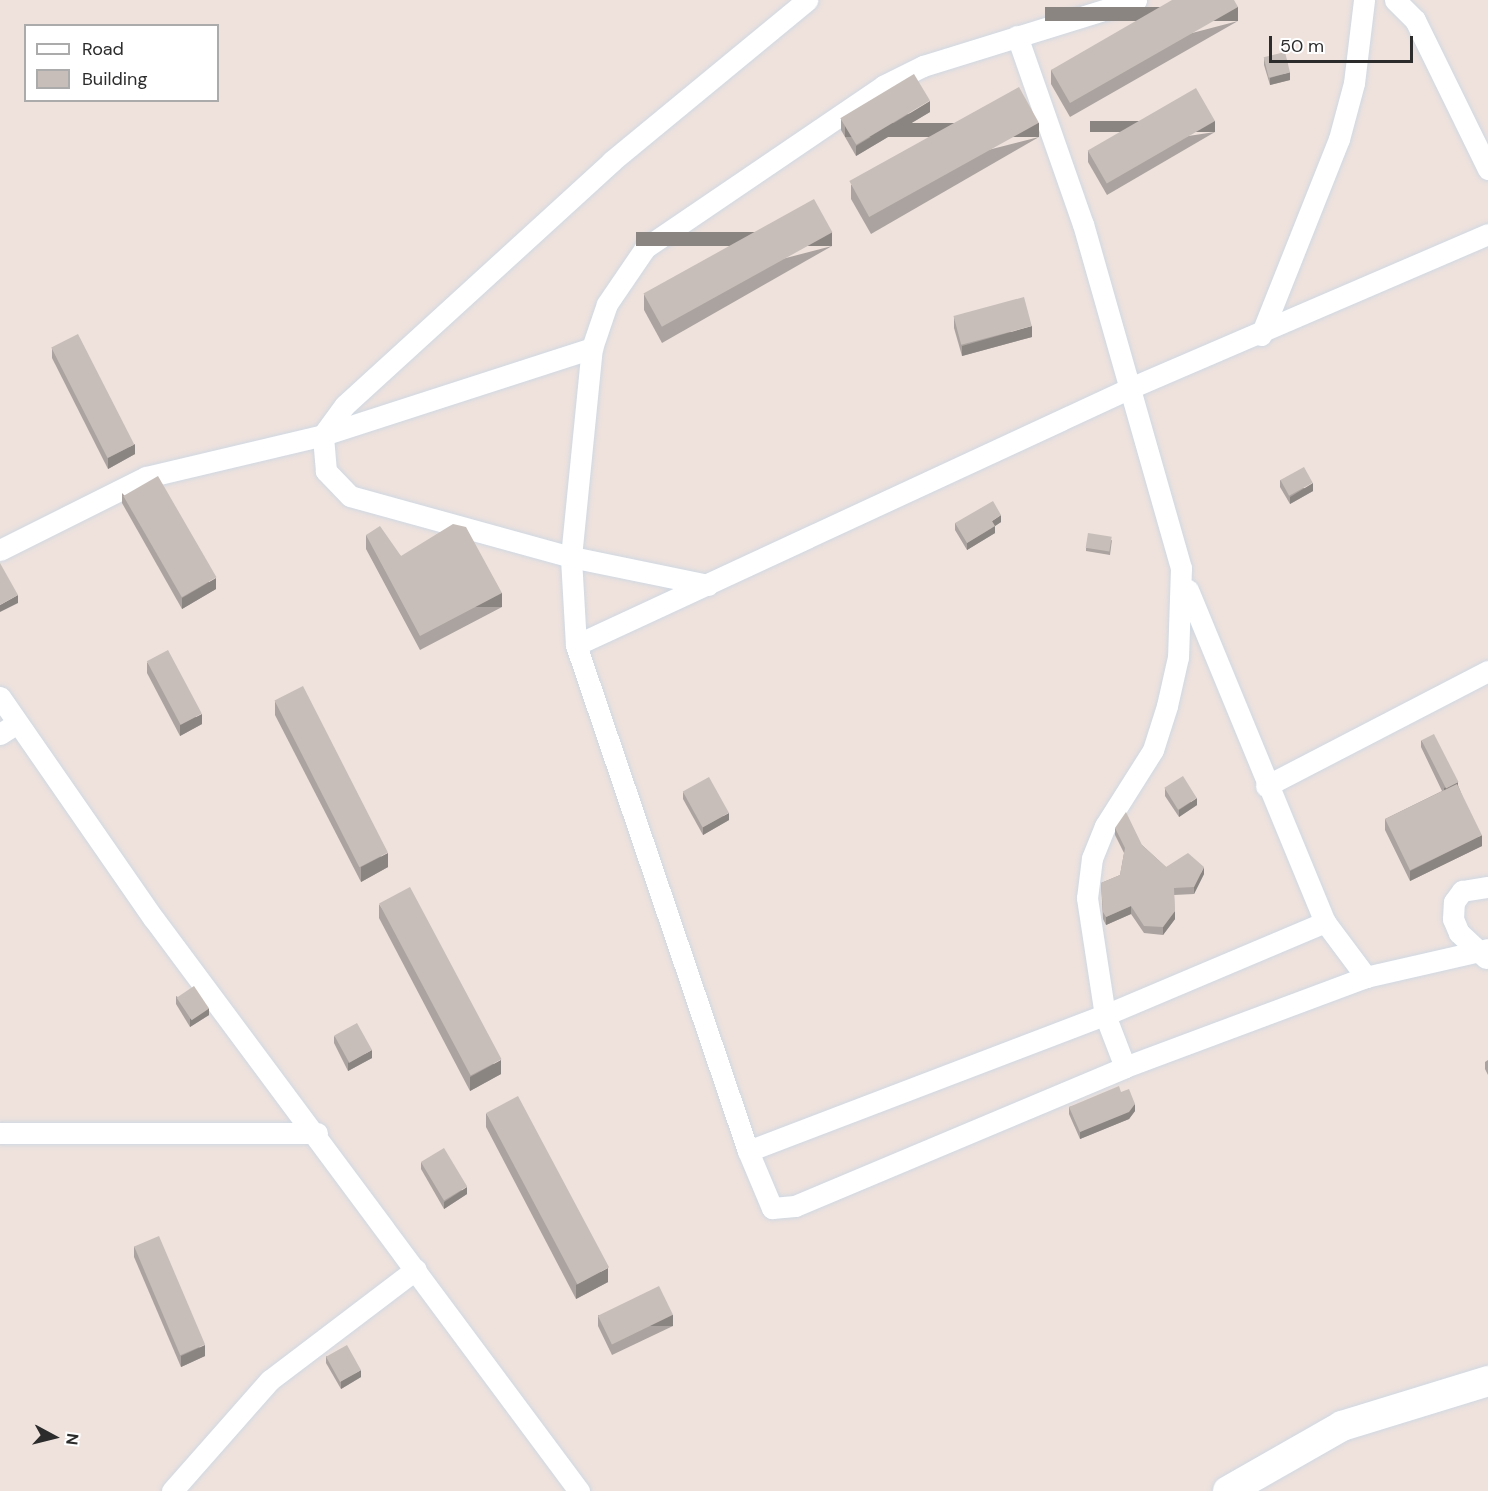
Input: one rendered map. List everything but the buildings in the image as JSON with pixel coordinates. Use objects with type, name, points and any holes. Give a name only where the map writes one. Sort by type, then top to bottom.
[{"type":"main road","points":[[1227,1491],[1342,1426],[1488,1381]]},
{"type":"street","points":[[708,585],[571,557],[350,496],[326,471],[323,435],[345,405],[612,161],[807,0]]},
{"type":"street","points":[[1136,0],[923,66],[883,86],[645,248],[607,304],[592,348],[571,557],[576,645],[748,1151],[767,1202],[786,1208],[1125,1067],[1366,977],[1486,953]]},
{"type":"street","points":[[1261,334],[1339,140],[1354,83],[1364,0]]},
{"type":"street","points":[[1395,0],[1415,20],[1488,169]]},
{"type":"street","points":[[1017,36],[1083,224],[1128,389],[1181,568],[1266,786],[1325,922],[1366,977]]},
{"type":"street","points":[[576,645],[1128,389],[1261,334],[1488,234]]},
{"type":"street","points":[[0,550],[146,477],[323,435],[592,348]]},
{"type":"street","points":[[1125,1067],[1106,1015],[1090,940],[1092,858],[1119,801],[1154,750],[1178,657],[1181,568]]},
{"type":"street","points":[[1461,685],[1488,653]]},
{"type":"street","points":[[1266,786],[1488,671]]},
{"type":"street","points":[[0,697],[8,728],[317,1133],[579,1491]]},
{"type":"street","points":[[1486,953],[1459,933],[1454,902],[1462,891],[1488,887]]},
{"type":"street","points":[[748,1151],[1106,1015],[1325,922]]},
{"type":"street","points":[[0,1133],[317,1133]]},
{"type":"street","points":[[172,1491],[270,1380],[416,1269]]}]
